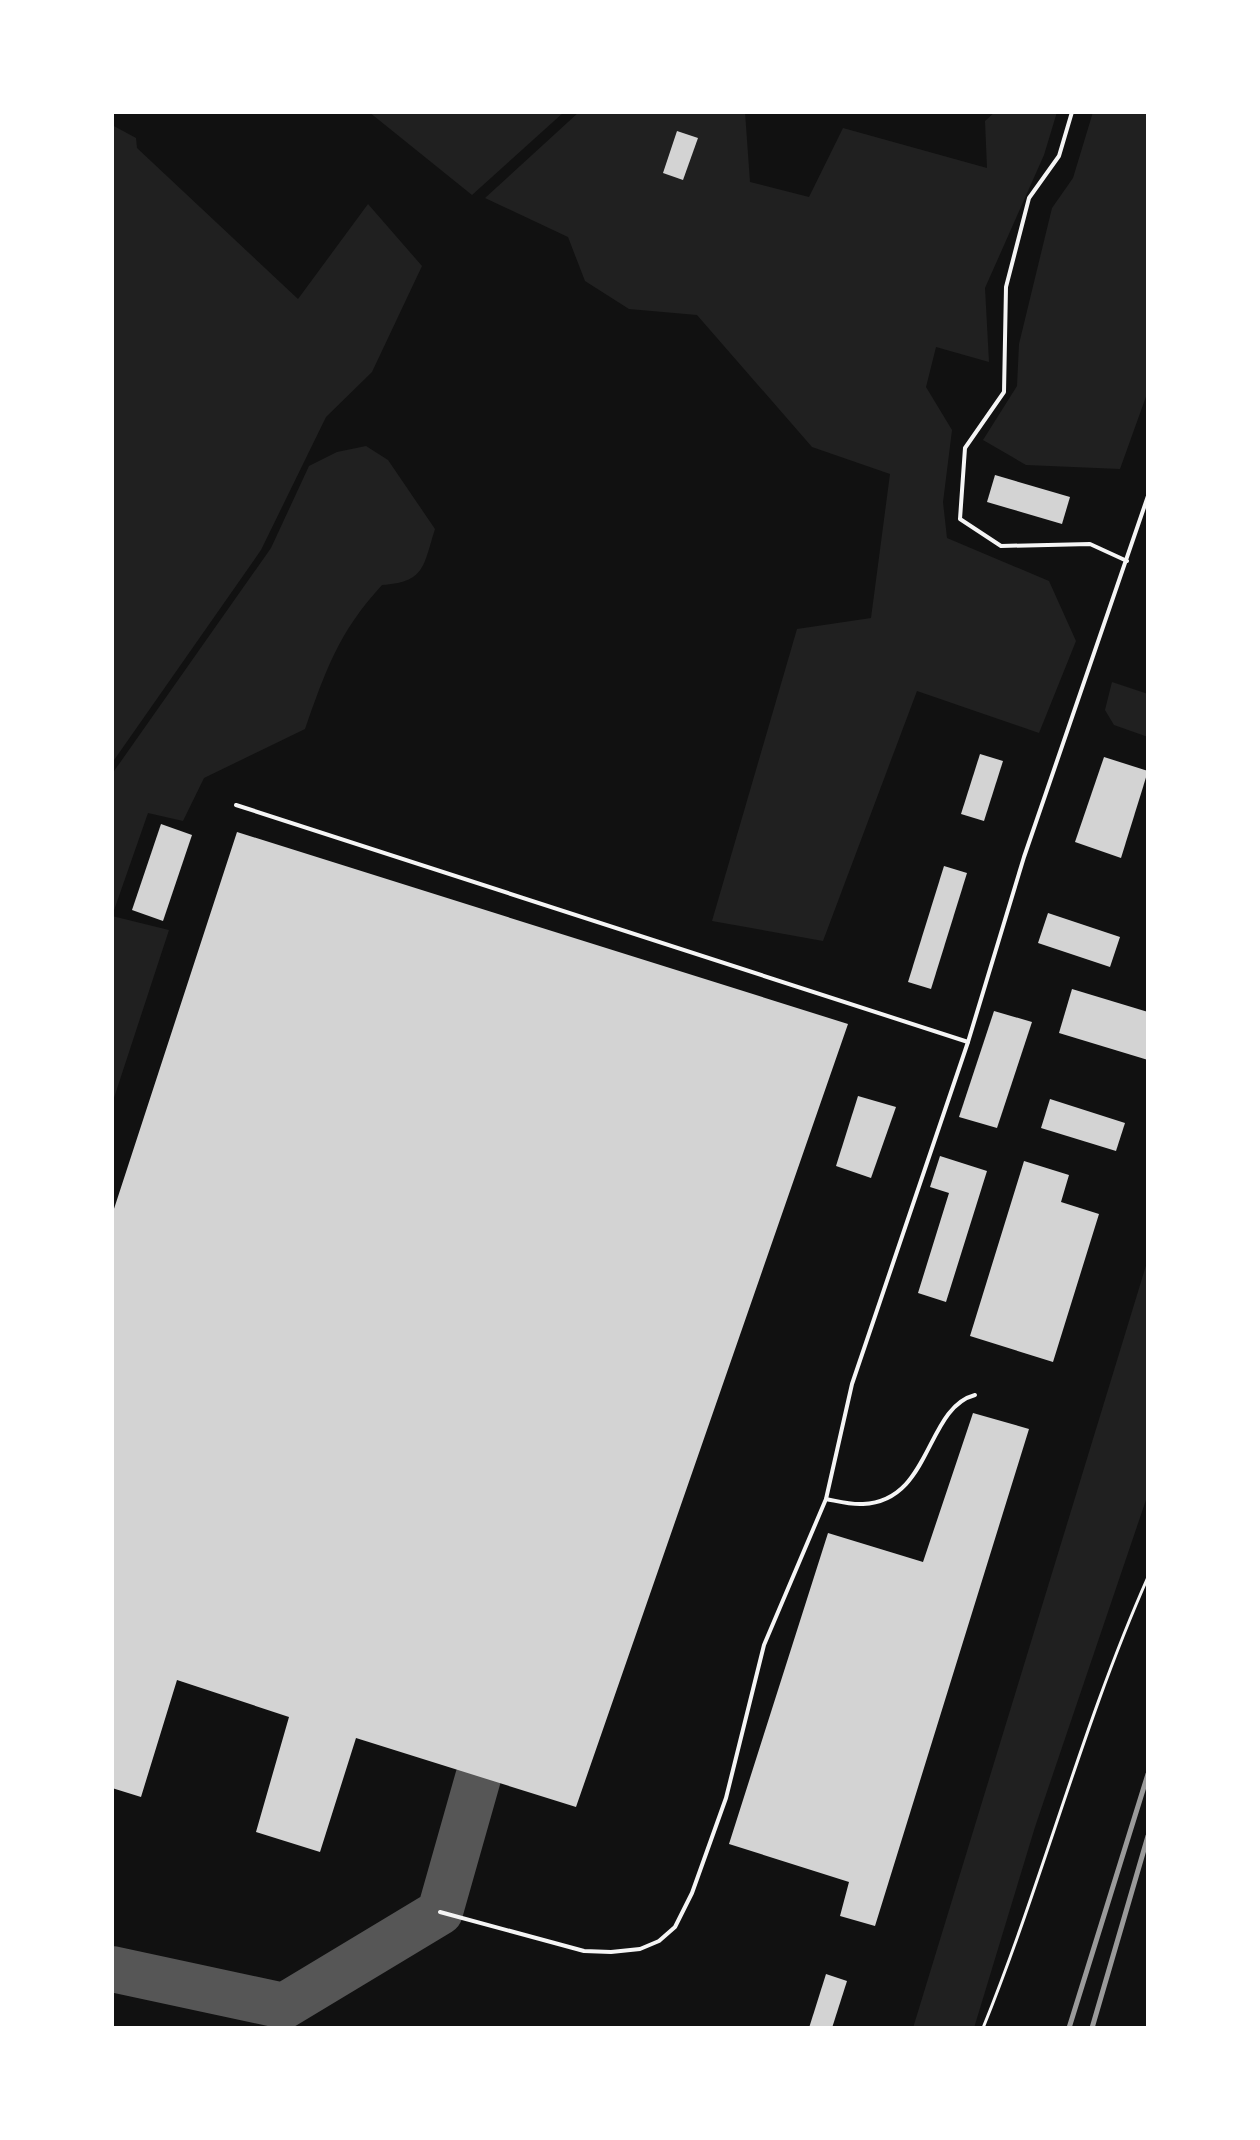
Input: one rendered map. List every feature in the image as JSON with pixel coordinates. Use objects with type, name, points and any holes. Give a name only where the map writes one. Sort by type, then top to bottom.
[{"type":"lane","points":[[1072,112],[1059,156],[1029,198],[1006,287],[1004,392],[965,448],[960,519],[1001,546],[1090,544],[1127,561]]},
{"type":"lane","points":[[440,1912],[584,1951],[640,1949],[659,1941],[675,1927],[692,1893],[726,1798],[764,1645],[826,1499],[852,1384],[968,1042],[1024,857],[1148,496]]},
{"type":"lane","points":[[236,805],[968,1042]]},
{"type":"lane","points":[[826,1499],[864,1504],[887,1497],[905,1485],[916,1473],[955,1405],[975,1395]]},
{"type":"path","points":[[983,2028],[1019,1941],[1073,1772],[1148,1577]]},
{"type":"shaded area","points":[[369,112],[564,112],[472,195]]},
{"type":"shaded area","points":[[579,112],[745,112],[750,182],[809,197],[843,128],[987,168],[985,121],[995,112],[1057,112],[1044,155],[985,288],[989,362],[936,347],[926,387],[952,430],[943,502],[947,538],[1049,581],[1076,641],[1039,733],[917,691],[823,941],[712,921],[797,629],[871,618],[890,474],[812,447],[697,315],[629,309],[585,281],[568,237],[485,198]]},
{"type":"shaded area","points":[[1093,112],[1148,112],[1148,391],[1120,469],[1026,465],[983,440],[1017,386],[1019,344],[1052,208],[1073,178]]},
{"type":"shaded area","points":[[112,125],[136,138],[137,148],[298,299],[368,204],[422,266],[372,372],[326,417],[261,550],[112,763]]},
{"type":"shaded area","points":[[366,446],[388,460],[435,529],[424,563],[415,576],[382,585],[354,619],[327,670],[305,729],[204,778],[183,821],[148,813],[112,916],[112,774],[271,548],[309,466],[337,452]]},
{"type":"shaded area","points":[[1112,682],[1148,694],[1148,737],[1114,725],[1105,710]]},
{"type":"shaded area","points":[[112,916],[169,930],[112,1104]]},
{"type":"shaded area","points":[[1148,1259],[1148,1494],[1035,1827],[974,2028],[913,2028]]},
{"type":"building","points":[[677,131],[698,138],[683,180],[663,173]]},
{"type":"building","points":[[995,475],[1070,497],[1062,524],[987,502]]},
{"type":"building","points":[[980,754],[1003,761],[984,821],[961,814]]},
{"type":"building","points":[[1104,757],[1148,771],[1121,858],[1075,842]]},
{"type":"building","points":[[161,824],[192,835],[163,921],[132,910]]},
{"type":"building","points":[[237,832],[848,1024],[576,1807],[356,1738],[320,1852],[256,1832],[289,1717],[177,1680],[141,1797],[112,1788],[112,1215]]},
{"type":"building","points":[[944,866],[967,873],[931,989],[908,982]]},
{"type":"building","points":[[1048,913],[1120,937],[1110,967],[1038,943]]},
{"type":"building","points":[[1072,989],[1148,1012],[1148,1060],[1059,1033]]},
{"type":"building","points":[[994,1011],[1032,1022],[997,1128],[959,1117]]},
{"type":"building","points":[[858,1096],[896,1107],[871,1178],[836,1166]]},
{"type":"building","points":[[1050,1099],[1125,1123],[1116,1151],[1041,1128]]},
{"type":"building","points":[[940,1156],[987,1171],[946,1302],[918,1293],[949,1193],[930,1187]]},
{"type":"building","points":[[1024,1161],[1069,1175],[1061,1202],[1099,1214],[1053,1362],[970,1336]]},
{"type":"building","points":[[973,1413],[1029,1429],[875,1926],[840,1916],[849,1882],[729,1844],[828,1533],[923,1562]]},
{"type":"building","points":[[826,1974],[847,1981],[832,2028],[809,2028]]},
{"type":"taxiway","points":[[112,1969],[284,2006],[440,1912],[478,1778]]},
{"type":"railway","points":[[1069,2028],[1148,1774]]},
{"type":"railway","points":[[1092,2028],[1148,1836]]}]
